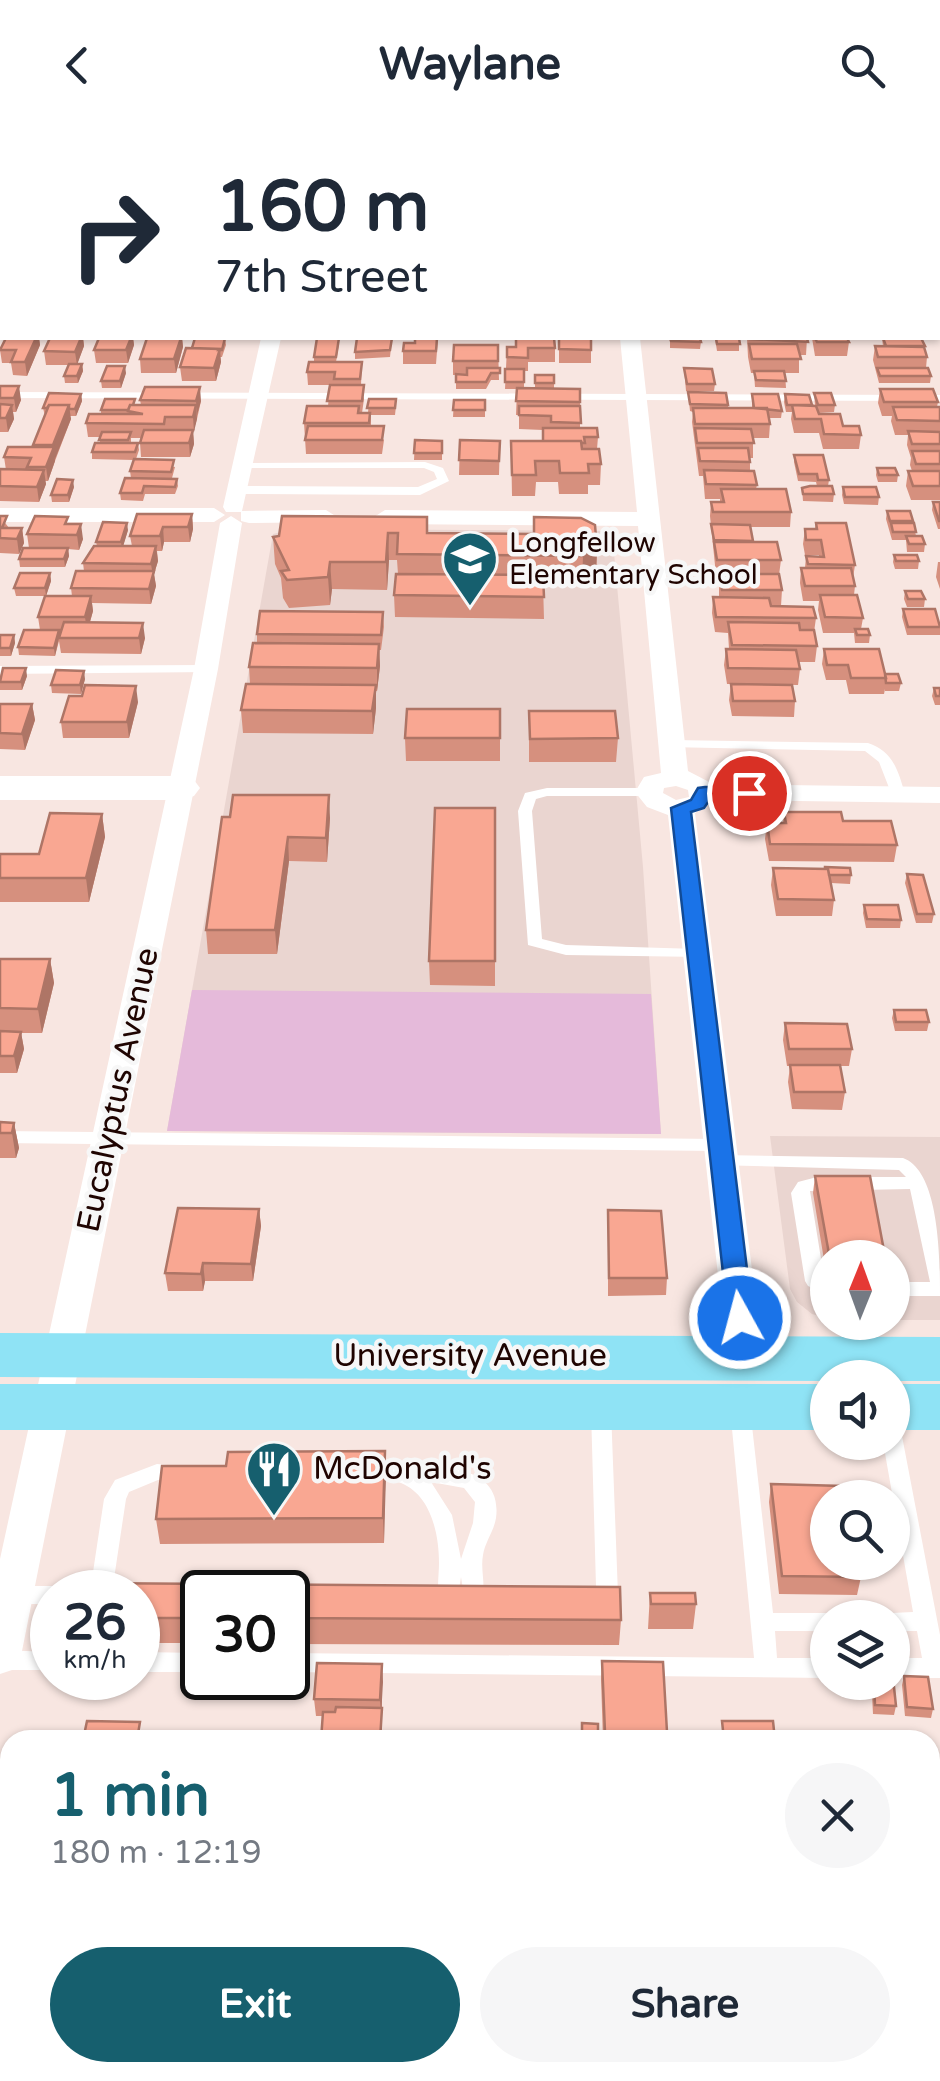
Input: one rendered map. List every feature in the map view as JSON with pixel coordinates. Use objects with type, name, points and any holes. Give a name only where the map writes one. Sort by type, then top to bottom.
[{"type":"main road","name":"University Avenue","points":[[0,1355],[39,1390],[601,1408],[743,1383],[810,1402]]},
{"type":"main road","name":"University Avenue","points":[[910,1369],[940,1358]]},
{"type":"main road","points":[[601,1408],[601,1387],[628,1378],[810,1378]]},
{"type":"main road","name":"University Avenue","points":[[39,1390],[810,1382]]},
{"type":"main road","name":"University Avenue","points":[[910,1395],[940,1407]]},
{"type":"street","name":"Eucalyptus Avenue","points":[[0,1658],[13,1595],[39,1390],[108,1138],[271,340]]},
{"type":"street","points":[[630,340],[672,744],[687,793],[697,954],[743,1383]]},
{"type":"street","points":[[0,515],[234,510],[353,517],[651,519]]},
{"type":"street","points":[[649,792],[654,783],[687,793],[940,795]]},
{"type":"street","points":[[0,788],[180,788]]},
{"type":"lane","points":[[0,395],[940,398]]},
{"type":"lane","points":[[234,510],[420,491],[442,481],[438,470],[425,465],[244,466]]},
{"type":"lane","points":[[0,670],[206,669]]},
{"type":"lane","points":[[672,744],[868,747],[882,754],[898,794]]},
{"type":"lane","points":[[649,792],[547,792],[530,796],[524,811],[534,942],[566,950],[697,954]]},
{"type":"lane","points":[[0,1137],[719,1153],[892,1162],[911,1169],[918,1182],[940,1286],[910,1287]]},
{"type":"lane","points":[[810,1252],[800,1193],[804,1186],[918,1182]]},
{"type":"lane","points":[[743,1383],[766,1668]]},
{"type":"lane","points":[[569,1595],[608,1595],[601,1408]]},
{"type":"lane","points":[[896,1460],[938,1668],[910,1668]]},
{"type":"lane","points":[[105,1570],[116,1498],[122,1486],[157,1472],[197,1472]]},
{"type":"lane","points":[[336,1473],[396,1474],[454,1475],[477,1485],[486,1517],[472,1555],[483,1595],[440,1596],[452,1553],[445,1522],[423,1490],[410,1478],[396,1474]]},
{"type":"lane","points":[[13,1595],[30,1595]]},
{"type":"lane","points":[[763,1622],[810,1622]]},
{"type":"lane","points":[[910,1622],[926,1622]]},
{"type":"lane","points":[[0,1658],[30,1660]]},
{"type":"lane","points":[[310,1664],[810,1668]]},
{"type":"shaded area","points":[[293,529],[612,531],[643,867],[661,1134],[167,1131],[273,534]]},
{"type":"shaded area","points":[[192,990],[651,994],[661,1134],[167,1131]]},
{"type":"shaded area","points":[[770,1136],[940,1137],[940,1320],[910,1320],[910,1240],[810,1240],[810,1312],[797,1302],[790,1289]]},
{"type":"building","points":[[5,340],[35,340],[25,362],[11,362],[16,350],[0,350]]},
{"type":"building","points":[[49,340],[80,340],[75,352],[44,351]]},
{"type":"building","points":[[98,340],[130,340],[126,350],[94,350]]},
{"type":"building","points":[[146,340],[180,340],[174,359],[140,359]]},
{"type":"building","points":[[194,340],[224,340],[222,350],[192,348]]},
{"type":"building","points":[[317,340],[339,340],[336,357],[314,357]]},
{"type":"building","points":[[357,340],[392,340],[390,350],[355,352]]},
{"type":"building","points":[[437,340],[436,351],[403,351],[404,343]]},
{"type":"building","points":[[516,340],[554,340],[555,348],[528,348],[528,358],[507,357],[507,347],[516,347]]},
{"type":"building","points":[[559,340],[591,340],[591,350],[559,349]]},
{"type":"building","points":[[716,340],[739,340],[740,344],[717,344]]},
{"type":"building","points":[[816,340],[849,342],[817,342]]},
{"type":"building","points":[[884,340],[922,340],[925,346],[886,346]]},
{"type":"building","points":[[749,344],[797,344],[801,359],[752,359]]},
{"type":"building","points":[[454,345],[498,345],[498,361],[453,361]]},
{"type":"building","points":[[875,346],[924,347],[927,357],[878,357]]},
{"type":"building","points":[[186,348],[220,349],[214,368],[180,367]]},
{"type":"building","points":[[309,362],[362,362],[360,379],[334,379],[335,372],[307,372]]},
{"type":"building","points":[[69,364],[82,364],[77,376],[64,376]]},
{"type":"building","points":[[107,366],[125,366],[120,381],[101,381]]},
{"type":"building","points":[[467,368],[500,368],[500,373],[491,373],[486,382],[456,382],[456,374],[467,375]]},
{"type":"building","points":[[684,368],[712,369],[715,384],[687,384]]},
{"type":"building","points":[[877,368],[928,368],[931,376],[880,376]]},
{"type":"building","points":[[505,369],[524,369],[524,382],[505,382]]},
{"type":"building","points":[[754,371],[784,371],[786,381],[756,380]]},
{"type":"building","points":[[535,375],[554,375],[554,383],[535,383]]},
{"type":"building","points":[[330,385],[364,385],[362,401],[327,401]]},
{"type":"building","points":[[0,386],[19,386],[14,398],[0,398]]},
{"type":"building","points":[[145,387],[200,387],[196,401],[140,400]]},
{"type":"building","points":[[517,388],[580,389],[580,402],[516,401]]},
{"type":"building","points":[[880,389],[933,389],[938,402],[884,402]]},
{"type":"building","points":[[688,392],[726,393],[728,405],[690,404]]},
{"type":"building","points":[[49,393],[81,394],[75,409],[69,409],[69,405],[43,408]]},
{"type":"building","points":[[814,393],[831,393],[835,405],[818,405]]},
{"type":"building","points":[[752,394],[778,394],[782,411],[754,408]]},
{"type":"building","points":[[785,394],[809,395],[812,405],[787,405]]},
{"type":"building","points":[[105,399],[135,399],[128,410],[101,410]]},
{"type":"building","points":[[369,399],[396,399],[395,408],[367,408]]},
{"type":"building","points":[[454,400],[485,400],[485,410],[453,410]]},
{"type":"building","points":[[0,404],[12,405],[6,418],[0,418]]},
{"type":"building","points":[[49,405],[69,405],[53,445],[33,445]]},
{"type":"building","points":[[130,405],[196,405],[193,417],[165,417],[164,424],[86,423],[89,414],[143,414],[128,411]]},
{"type":"building","points":[[792,405],[816,406],[819,414],[840,414],[843,426],[859,426],[861,435],[824,434],[821,419],[795,419]]},
{"type":"building","points":[[307,406],[359,406],[358,413],[370,413],[369,423],[304,423]]},
{"type":"building","points":[[519,406],[580,406],[581,423],[551,422],[551,416],[519,415]]},
{"type":"building","points":[[893,407],[940,407],[940,421],[897,420]]},
{"type":"building","points":[[693,408],[767,408],[770,424],[695,424]]},
{"type":"building","points":[[308,426],[384,426],[382,440],[305,440]]},
{"type":"building","points":[[543,428],[597,428],[598,437],[584,437],[585,443],[543,441]]},
{"type":"building","points":[[695,428],[751,429],[754,443],[697,443]]},
{"type":"building","points":[[144,430],[193,430],[189,443],[140,443]]},
{"type":"building","points":[[908,431],[940,432],[940,444],[912,444]]},
{"type":"building","points":[[102,432],[131,432],[128,440],[99,440]]},
{"type":"building","points":[[415,440],[442,441],[442,453],[414,453]]},
{"type":"building","points":[[460,440],[500,441],[499,461],[459,460]]},
{"type":"building","points":[[511,441],[581,441],[582,449],[599,449],[601,464],[588,464],[589,473],[560,473],[559,461],[535,461],[536,475],[512,475]]},
{"type":"building","points":[[95,443],[138,443],[135,452],[92,452]]},
{"type":"building","points":[[8,447],[54,447],[46,467],[27,467],[31,458],[4,457]]},
{"type":"building","points":[[698,448],[748,448],[750,462],[700,461]]},
{"type":"building","points":[[912,451],[940,451],[940,464],[916,464]]},
{"type":"building","points":[[794,455],[823,455],[829,480],[818,480],[817,474],[799,474]]},
{"type":"building","points":[[134,459],[174,460],[171,472],[130,471]]},
{"type":"building","points":[[877,468],[895,468],[898,475],[879,475]]},
{"type":"building","points":[[0,469],[44,470],[37,487],[0,486]]},
{"type":"building","points":[[704,470],[754,471],[757,485],[706,484]]},
{"type":"building","points":[[908,471],[940,471],[940,486],[913,486]]},
{"type":"building","points":[[125,478],[177,479],[175,487],[144,486],[142,493],[120,493]]},
{"type":"building","points":[[57,479],[73,480],[68,495],[51,495]]},
{"type":"building","points":[[832,486],[834,494],[803,494],[802,488]]},
{"type":"building","points":[[843,487],[876,487],[879,497],[845,497]]},
{"type":"building","points":[[721,489],[786,489],[791,512],[713,512],[711,502],[724,502]]},
{"type":"building","points":[[933,502],[940,502],[940,521],[939,521]]},
{"type":"building","points":[[887,511],[910,511],[913,521],[890,521]]},
{"type":"building","points":[[137,514],[192,514],[188,527],[163,527],[160,536],[130,536]]},
{"type":"building","points":[[0,516],[7,516],[2,528],[22,528],[17,539],[0,538]]},
{"type":"building","points":[[35,516],[68,517],[65,524],[81,524],[77,535],[27,534]]},
{"type":"building","points":[[282,516],[427,517],[427,533],[534,534],[534,517],[581,518],[595,525],[597,549],[583,556],[397,554],[398,533],[388,533],[386,562],[330,562],[328,577],[287,580],[281,571],[289,570],[273,537],[279,536]]},
{"type":"building","points":[[103,522],[127,523],[121,542],[96,542]]},
{"type":"building","points":[[816,523],[846,523],[855,565],[808,564],[806,556],[824,557],[821,540],[806,540],[805,529],[817,529]]},
{"type":"building","points":[[891,523],[914,523],[916,532],[893,532]]},
{"type":"building","points":[[711,524],[750,525],[753,541],[714,540]]},
{"type":"building","points":[[906,536],[922,536],[925,544],[909,544]]},
{"type":"building","points":[[714,542],[777,542],[781,560],[717,560]]},
{"type":"building","points":[[94,546],[156,546],[151,564],[83,563]]},
{"type":"building","points":[[23,548],[68,548],[64,559],[19,559]]},
{"type":"building","points":[[894,555],[917,555],[919,561],[896,561]]},
{"type":"building","points":[[801,568],[851,568],[855,586],[805,586]]},
{"type":"building","points":[[76,571],[154,571],[149,589],[71,588]]},
{"type":"building","points":[[20,573],[50,573],[45,588],[14,588]]},
{"type":"building","points":[[396,574],[543,575],[544,597],[394,595]]},
{"type":"building","points":[[719,574],[779,574],[782,590],[722,590]]},
{"type":"building","points":[[905,591],[921,591],[925,599],[908,599]]},
{"type":"building","points":[[820,595],[857,595],[863,618],[825,617]]},
{"type":"building","points":[[45,596],[91,596],[85,617],[38,617]]},
{"type":"building","points":[[713,597],[769,598],[771,606],[813,607],[816,618],[716,617]]},
{"type":"building","points":[[903,609],[935,609],[940,627],[908,627]]},
{"type":"building","points":[[260,611],[383,612],[381,635],[257,634]]},
{"type":"building","points":[[64,622],[143,623],[139,638],[59,638]]},
{"type":"building","points":[[728,622],[799,623],[800,630],[814,630],[817,646],[732,645]]},
{"type":"building","points":[[855,629],[868,629],[870,635],[857,635]]},
{"type":"building","points":[[24,630],[59,630],[54,648],[18,647]]},
{"type":"building","points":[[0,635],[14,635],[10,648],[0,648]]},
{"type":"building","points":[[253,643],[379,644],[377,668],[249,667]]},
{"type":"building","points":[[726,649],[796,650],[800,669],[728,668]]},
{"type":"building","points":[[824,649],[879,649],[886,678],[851,678],[848,665],[827,665]]},
{"type":"building","points":[[3,668],[26,668],[21,682],[0,682]]},
{"type":"building","points":[[56,670],[84,671],[80,685],[51,685]]},
{"type":"building","points":[[885,674],[898,674],[901,683],[886,683]]},
{"type":"building","points":[[246,684],[376,685],[372,711],[241,710]]},
{"type":"building","points":[[731,684],[792,685],[795,701],[733,701]]},
{"type":"building","points":[[85,685],[136,686],[127,722],[61,722],[69,696],[82,696]]},
{"type":"building","points":[[0,704],[32,704],[22,734],[0,733]]},
{"type":"building","points":[[407,709],[500,709],[500,738],[405,738]]},
{"type":"building","points":[[529,711],[615,711],[618,738],[530,739]]},
{"type":"building","points":[[233,795],[329,795],[326,838],[288,837],[275,930],[206,930],[222,817],[230,817]]},
{"type":"building","points":[[435,808],[495,808],[495,961],[429,961]]},
{"type":"building","points":[[784,812],[841,812],[843,821],[891,821],[897,845],[770,844],[767,823],[786,823]]},
{"type":"building","points":[[50,813],[102,814],[86,878],[0,878],[0,854],[39,854]]},
{"type":"building","points":[[825,867],[850,868],[851,875],[829,875]]},
{"type":"building","points":[[773,868],[828,869],[834,900],[778,899]]},
{"type":"building","points":[[907,874],[923,875],[934,914],[917,914]]},
{"type":"building","points":[[864,905],[898,905],[901,920],[867,919]]},
{"type":"building","points":[[0,959],[50,959],[38,1009],[0,1008]]},
{"type":"building","points":[[894,1010],[926,1010],[929,1022],[896,1022]]},
{"type":"building","points":[[785,1023],[847,1024],[852,1049],[789,1049]]},
{"type":"building","points":[[0,1031],[21,1032],[14,1056],[0,1056]]},
{"type":"building","points":[[790,1065],[840,1065],[845,1092],[794,1092]]},
{"type":"building","points":[[0,1122],[14,1123],[12,1133],[0,1133]]},
{"type":"building","points":[[815,1176],[870,1176],[882,1240],[826,1240]]},
{"type":"building","points":[[178,1208],[259,1209],[251,1264],[203,1263],[201,1274],[165,1273]]},
{"type":"building","points":[[608,1210],[661,1211],[667,1278],[609,1278]]},
{"type":"building","points":[[385,1451],[383,1518],[156,1519],[162,1466],[226,1466],[228,1452]]},
{"type":"building","points":[[771,1484],[810,1485],[810,1576],[782,1576]]},
{"type":"building","points":[[160,1584],[180,1584],[180,1618],[160,1618]]},
{"type":"building","points":[[310,1585],[620,1587],[621,1620],[310,1618]]},
{"type":"building","points":[[650,1593],[695,1593],[696,1604],[651,1604]]},
{"type":"building","points":[[602,1661],[663,1662],[667,1730],[605,1730]]},
{"type":"building","points":[[317,1663],[382,1664],[380,1700],[314,1699]]},
{"type":"building","points":[[910,1676],[928,1677],[933,1709],[907,1707]]},
{"type":"building","points":[[875,1700],[895,1700],[896,1706],[875,1705]]},
{"type":"building","points":[[336,1707],[382,1708],[381,1730],[322,1730],[323,1712],[335,1712]]},
{"type":"building","points":[[87,1721],[140,1722],[139,1730],[85,1730]]},
{"type":"building","points":[[722,1721],[773,1721],[774,1730],[723,1730]]},
{"type":"building","points":[[582,1723],[598,1724],[598,1730],[582,1730]]},
{"type":"place","name":"Longfellow Elementary School","points":[[470,608]]},
{"type":"place","name":"McDonald's","points":[[274,1518]]},
{"type":"route","points":[[740,1318],[681,808],[698,804],[705,792],[749,793]]}]
